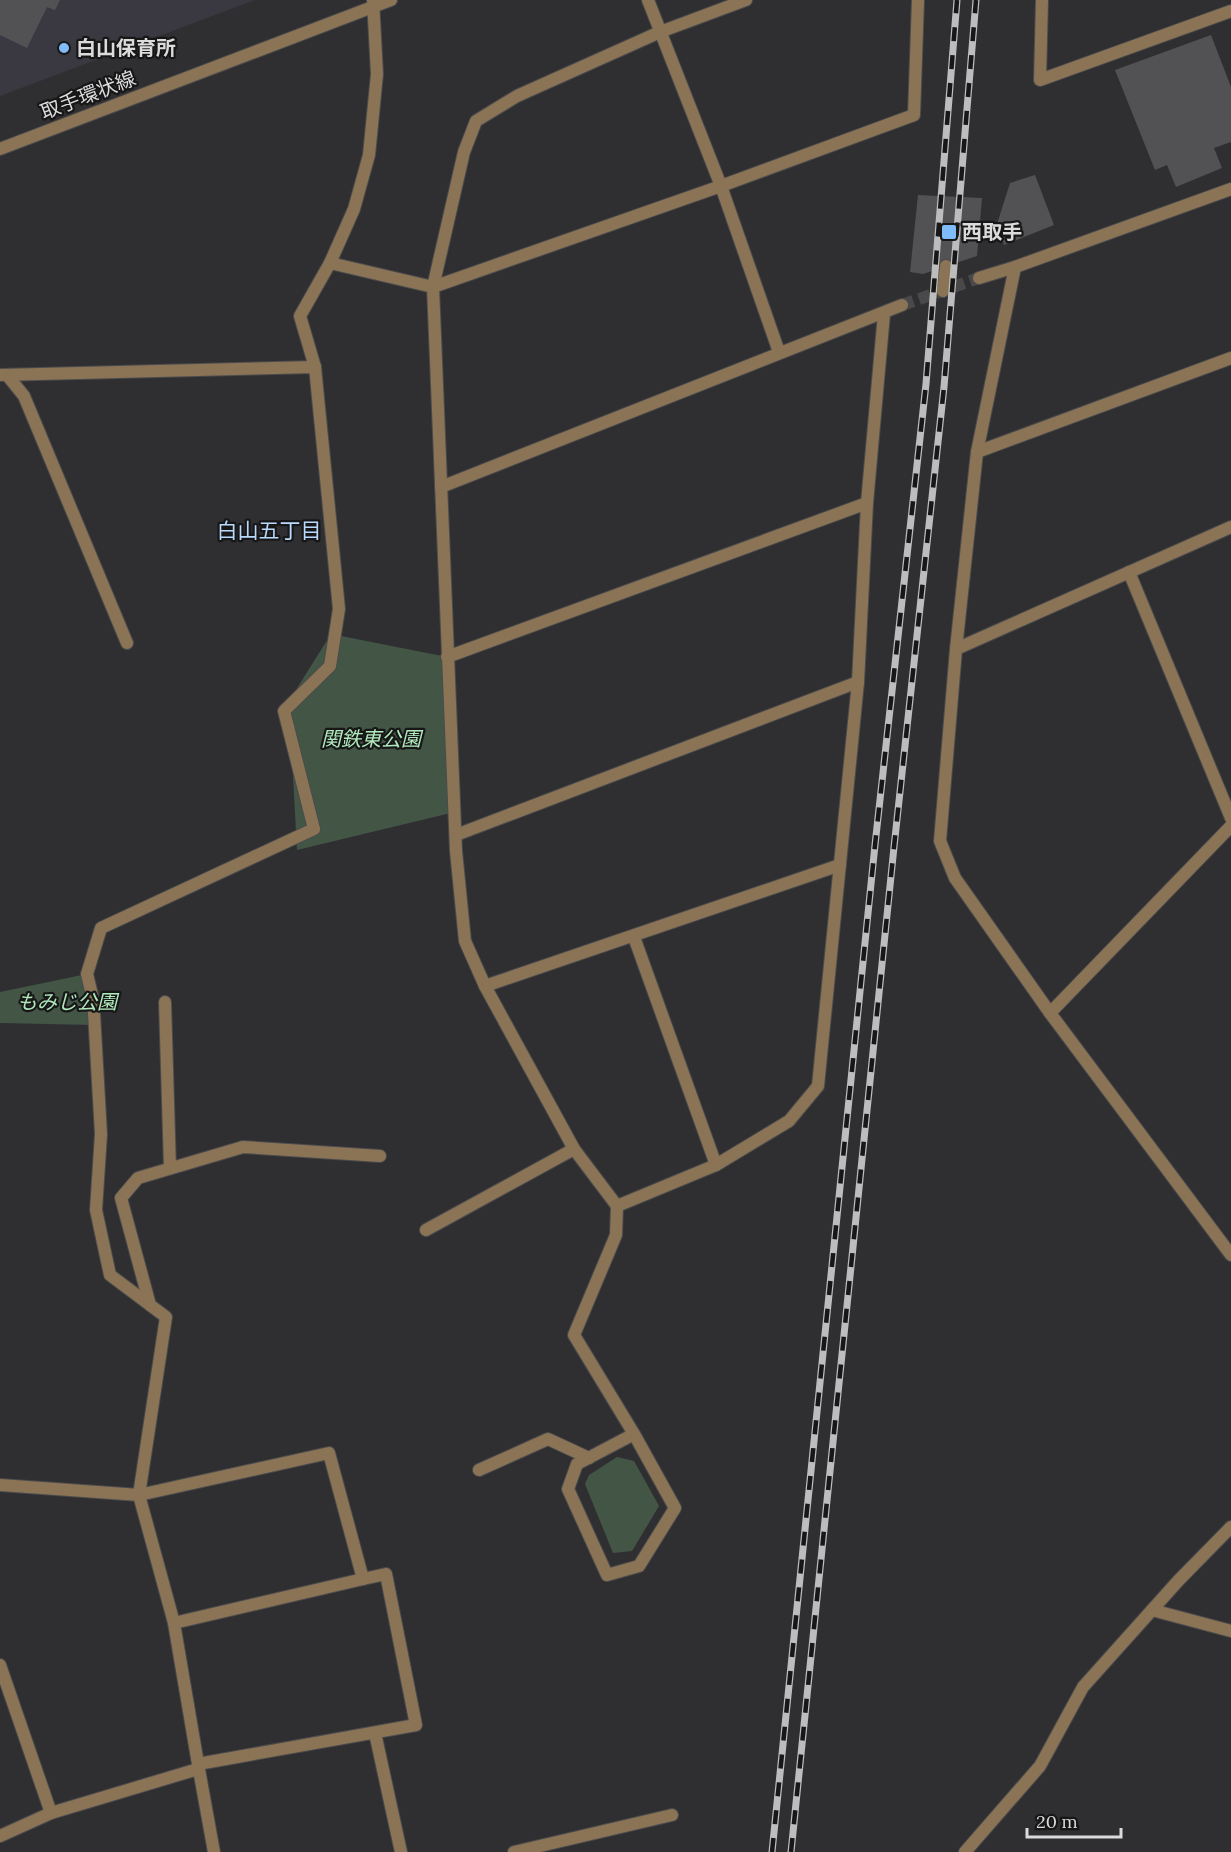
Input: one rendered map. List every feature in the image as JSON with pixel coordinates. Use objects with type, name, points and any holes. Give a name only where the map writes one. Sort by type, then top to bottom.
[{"type":"street","name":"取手環状線","points":[[0,149],[373,3],[391,0]]},
{"type":"street","points":[[648,0],[721,186],[779,352]]},
{"type":"street","points":[[634,1434],[577,1464],[568,1489],[607,1575],[639,1566],[675,1508],[634,1434],[574,1335],[616,1235],[617,1206],[574,1149],[485,987],[465,941],[456,836],[447,657],[433,287],[464,152],[476,121],[517,96],[660,32],[746,0]]},
{"type":"street","points":[[330,263],[433,287],[721,186],[914,115],[918,0]]},
{"type":"street","points":[[1042,0],[1040,80],[1231,11]]},
{"type":"street","points":[[214,1852],[174,1623],[139,1495],[166,1317],[110,1275],[96,1210],[100,1134],[94,1013],[87,974],[101,928],[314,830],[284,711],[330,666],[339,609],[315,367],[300,316],[330,263],[354,209],[369,155],[377,74],[373,3]]},
{"type":"street","points":[[979,278],[1231,189]]},
{"type":"street","points":[[943,291],[946,266]]},
{"type":"street","points":[[1015,267],[976,452],[940,841],[955,878],[1050,1013],[1231,1255]]},
{"type":"street","points":[[441,487],[902,305]]},
{"type":"street","points":[[617,1206],[716,1165],[789,1120],[818,1086],[858,682],[867,503],[884,314]]},
{"type":"street","points":[[976,452],[1231,358]]},
{"type":"street","points":[[4,375],[315,367]]},
{"type":"street","points":[[4,375],[24,396],[127,643]]},
{"type":"street","points":[[447,657],[867,503]]},
{"type":"street","points":[[956,649],[1231,527]]},
{"type":"street","points":[[1129,572],[1231,818]]},
{"type":"street","points":[[456,836],[858,682]]},
{"type":"street","points":[[1050,1013],[1231,826]]},
{"type":"street","points":[[485,987],[840,865]]},
{"type":"street","points":[[634,937],[716,1165]]},
{"type":"street","points":[[165,1002],[170,1168]]},
{"type":"street","points":[[150,1305],[121,1198],[138,1178],[243,1147],[380,1156]]},
{"type":"street","points":[[426,1230],[574,1149]]},
{"type":"street","points":[[479,1470],[548,1439],[589,1458]]},
{"type":"street","points":[[0,1485],[139,1495],[329,1452],[363,1579]]},
{"type":"street","points":[[964,1852],[1040,1766],[1083,1687],[1231,1527]]},
{"type":"street","points":[[0,1836],[51,1813],[198,1766],[416,1725],[386,1575],[174,1623]]},
{"type":"street","points":[[1152,1610],[1231,1631]]},
{"type":"street","points":[[0,1665],[51,1813]]},
{"type":"street","points":[[375,1734],[401,1852]]},
{"type":"street","points":[[514,1852],[672,1815]]},
{"type":"shaded area","name":"白山保育所","points":[[0,0],[255,0],[0,96]]},
{"type":"green space","name":"関鉄東公園","points":[[331,634],[447,657],[455,812],[297,850],[289,701]]},
{"type":"green space","name":"もみじ公園","points":[[87,974],[94,1025],[0,1023],[0,992]]},
{"type":"green space","points":[[617,1457],[634,1461],[659,1506],[632,1551],[613,1553],[585,1484],[589,1475]]},
{"type":"building","points":[[0,0],[60,0],[55,10],[47,7],[27,48],[0,35]]},
{"type":"building","points":[[1211,35],[1231,87],[1231,142],[1214,148],[1222,168],[1176,187],[1167,165],[1155,170],[1115,70]]},
{"type":"building","points":[[1035,175],[1054,225],[1004,245],[997,224],[1010,183]]},
{"type":"building","points":[[918,195],[982,198],[977,256],[923,274],[910,272]]},
{"type":"tunnel","points":[[902,305],[979,278]]},
{"type":"railway","points":[[772,1852],[875,845],[926,384],[957,0]]},
{"type":"railway","points":[[791,1852],[894,847],[944,387],[976,0]]},
{"type":"place","name":"白山保育所","points":[[64,48]]},
{"type":"place","name":"西取手","points":[[949,232]]},
{"type":"district","name":"白山五丁目","points":[[269,531]]}]
